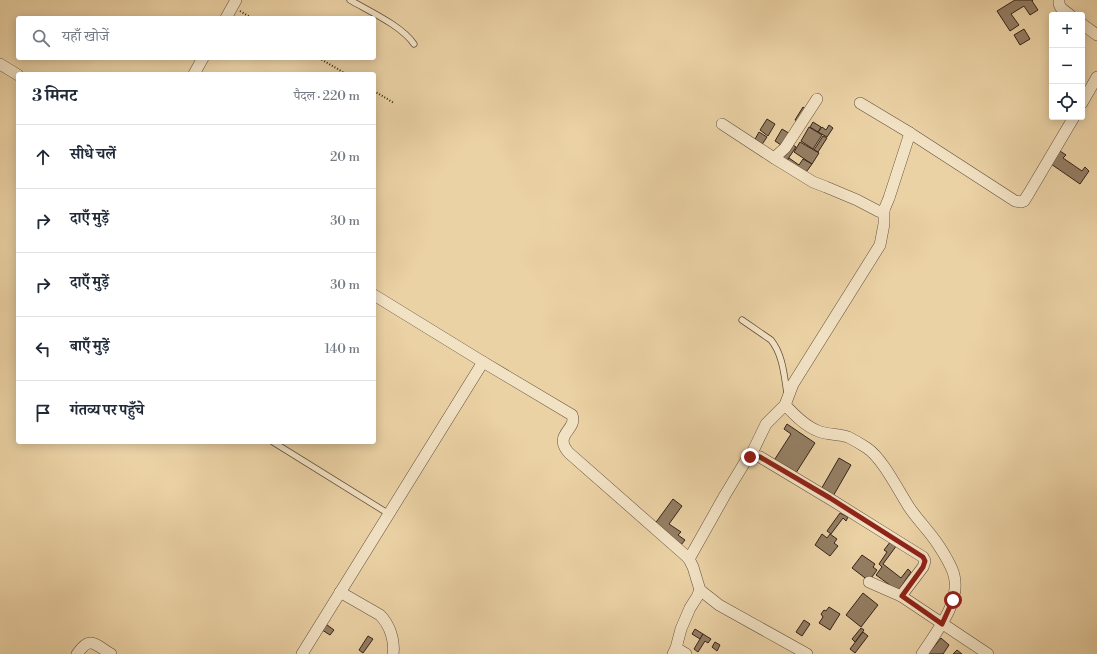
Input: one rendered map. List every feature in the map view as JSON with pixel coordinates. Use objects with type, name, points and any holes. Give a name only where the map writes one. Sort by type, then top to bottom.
[{"type":"street","points":[[1060,0],[1059,4],[1061,8],[1066,12]]},
{"type":"street","points":[[227,16],[234,3]]},
{"type":"street","points":[[1085,26],[1097,35]]},
{"type":"street","points":[[195,72],[202,60]]},
{"type":"street","points":[[0,64],[16,74]]},
{"type":"street","points":[[1085,97],[1097,77]]},
{"type":"street","points":[[774,158],[788,144],[817,99]]},
{"type":"street","points":[[860,103],[910,133],[1015,201],[1021,202],[1024,201],[1029,193],[1072,120]]},
{"type":"street","points":[[722,124],[813,182],[857,200],[878,211],[881,212],[884,210]]},
{"type":"street","points":[[689,559],[725,495],[745,462],[750,457],[766,424],[786,400],[793,384],[880,245],[884,224],[884,210],[910,133]]},
{"type":"street","points":[[376,296],[572,415],[572,423],[563,439],[564,448],[689,559],[700,590],[719,605],[807,654]]},
{"type":"street","points":[[302,654],[483,362]]},
{"type":"street","points":[[786,400],[804,423],[812,428],[819,432],[853,440],[873,453],[880,461],[910,508],[937,542],[945,555],[954,574],[955,584],[953,600],[942,624],[922,654]]},
{"type":"street","points":[[750,457],[760,457],[830,498],[923,557],[925,561],[923,567],[902,596]]},
{"type":"street","points":[[869,582],[902,596],[988,654]]},
{"type":"street","points":[[678,652],[681,629],[700,590]]},
{"type":"street","points":[[340,592],[380,615],[384,619],[393,638],[393,654]]},
{"type":"street","points":[[77,654],[83,645],[93,643],[110,654]]},
{"type":"lane","points":[[350,0],[406,34],[414,44]]},
{"type":"lane","points":[[742,320],[771,340],[774,344],[781,358],[786,400]]},
{"type":"lane","points":[[276,444],[389,514]]},
{"type":"path","points":[[234,3],[250,16]]},
{"type":"path","points":[[322,60],[343,72]]},
{"type":"path","points":[[376,92],[394,102]]},
{"type":"building","points":[[1015,0],[1033,0],[1032,1],[1038,10],[1030,15],[1024,6],[1011,14],[1019,25],[1010,31],[997,11]]},
{"type":"building","points":[[1024,29],[1030,39],[1020,45],[1014,35]]},
{"type":"building","points":[[803,107],[807,110],[800,122],[795,120]]},
{"type":"building","points":[[767,119],[775,124],[768,136],[760,130]]},
{"type":"building","points":[[813,122],[821,127],[818,132],[810,127]]},
{"type":"building","points":[[829,125],[833,128],[827,137],[818,132],[822,127],[826,130]]},
{"type":"building","points":[[809,127],[822,135],[813,149],[801,141]]},
{"type":"building","points":[[782,129],[792,135],[784,147],[775,141]]},
{"type":"building","points":[[759,132],[767,137],[761,146],[754,141]]},
{"type":"building","points":[[823,136],[827,138],[818,152],[814,150]]},
{"type":"building","points":[[800,142],[819,153],[812,164],[794,152]]},
{"type":"building","points":[[790,143],[796,147],[786,162],[780,158]]},
{"type":"building","points":[[1060,151],[1066,155],[1063,158],[1082,171],[1085,167],[1089,171],[1080,184],[1051,164]]},
{"type":"building","points":[[789,158],[799,165],[803,159],[812,164],[804,175],[785,163]]},
{"type":"building","points":[[787,424],[815,443],[794,476],[773,462],[791,434],[784,429]]},
{"type":"building","points":[[839,458],[851,465],[832,498],[820,491]]},
{"type":"building","points":[[673,499],[682,506],[669,524],[681,532],[678,535],[685,540],[681,545],[654,525]]},
{"type":"building","points":[[840,513],[848,517],[846,521],[843,518],[831,534],[827,531]]},
{"type":"building","points":[[822,534],[827,538],[830,534],[837,539],[834,543],[838,546],[830,556],[815,545]]},
{"type":"building","points":[[891,541],[897,545],[883,564],[901,578],[908,569],[911,572],[898,591],[876,575],[882,567],[879,564],[887,552],[884,550]]},
{"type":"building","points":[[862,555],[875,564],[873,567],[877,570],[869,581],[852,568]]},
{"type":"building","points":[[863,593],[878,605],[861,627],[846,615]]},
{"type":"building","points":[[829,607],[840,614],[830,630],[819,623],[823,617],[821,614]]},
{"type":"building","points":[[804,620],[810,624],[802,636],[796,632]]},
{"type":"building","points":[[323,622],[334,630],[330,635],[319,628]]},
{"type":"building","points":[[861,628],[864,630],[855,642],[852,639]]},
{"type":"building","points":[[695,629],[703,634],[700,639],[692,634]]},
{"type":"building","points":[[863,632],[868,636],[855,653],[850,649]]},
{"type":"building","points":[[703,634],[711,639],[708,643],[705,641],[698,652],[694,649]]},
{"type":"building","points":[[368,636],[373,639],[363,653],[359,650]]},
{"type":"building","points":[[941,638],[949,645],[943,654],[928,654]]},
{"type":"building","points":[[715,642],[720,645],[717,651],[712,647]]},
{"type":"building","points":[[957,650],[962,654],[953,654]]},
{"type":"route","points":[[750,457],[760,457],[830,498],[923,557],[925,561],[923,567],[902,596],[942,624],[953,600]]}]
